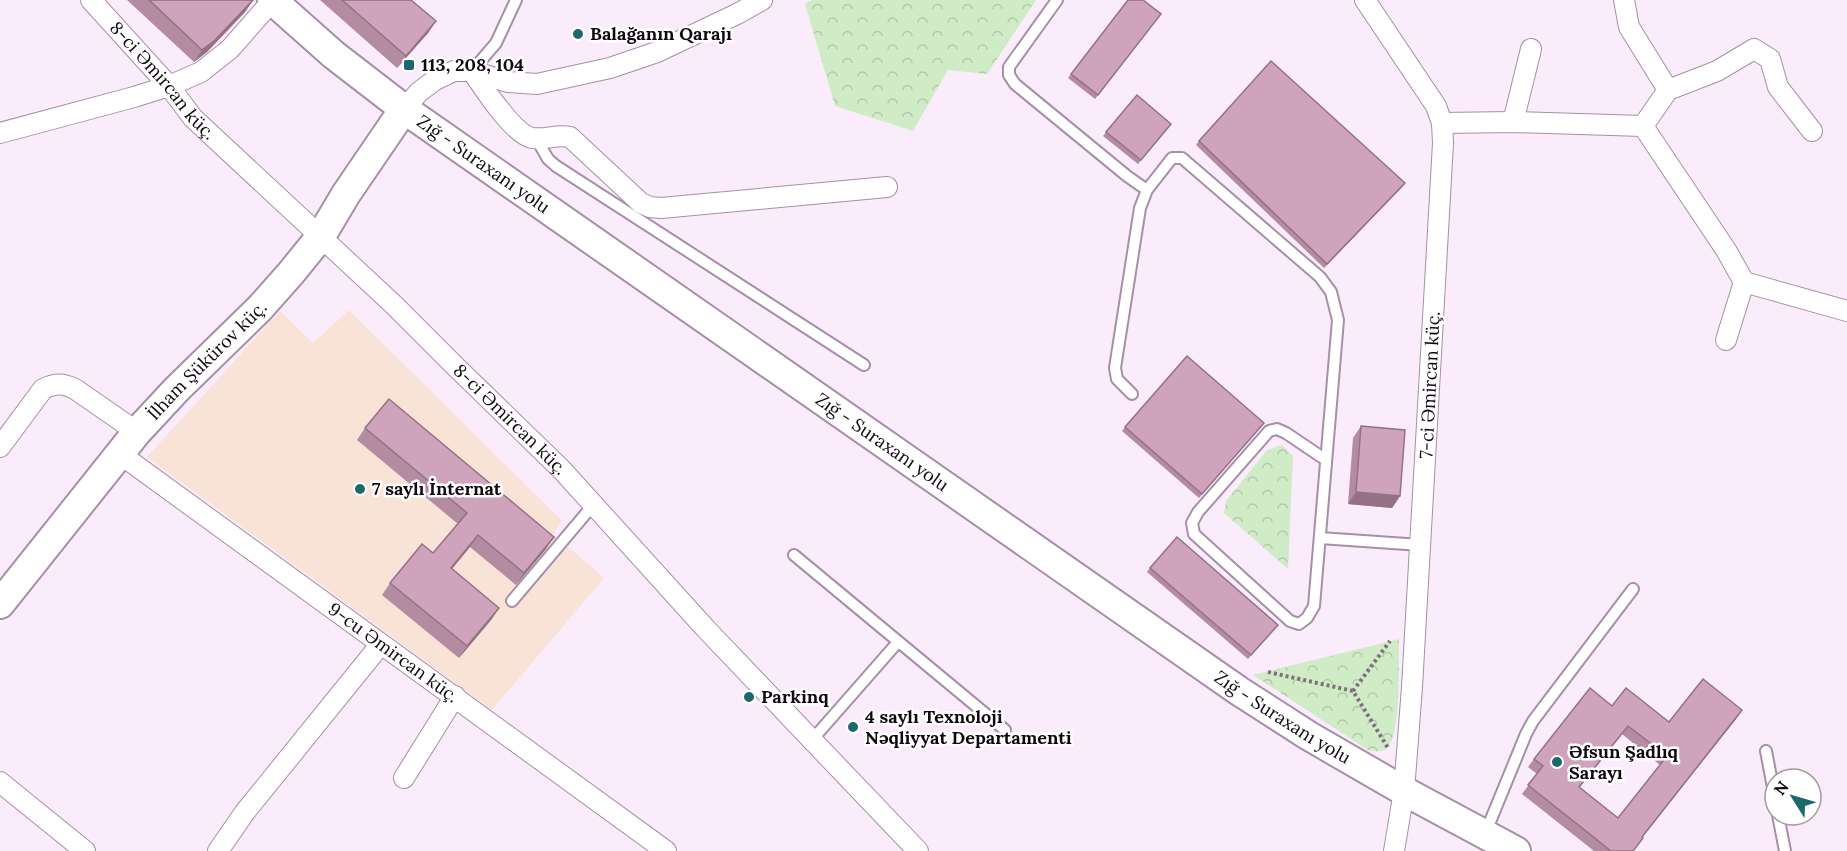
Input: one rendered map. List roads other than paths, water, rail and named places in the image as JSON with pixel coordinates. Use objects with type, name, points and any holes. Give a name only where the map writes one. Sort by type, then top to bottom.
[{"type":"main road","name":"Zığ - Suraxanı yolu","points":[[273,0],[334,55],[404,109],[1239,691],[1309,736],[1404,791],[1516,851]]},
{"type":"main road","name":"İlham Şükürov küç.","points":[[0,604],[128,443],[176,390],[260,308],[321,236],[346,194],[404,109]]},
{"type":"street","name":"8-ci Əmircan küç.","points":[[91,0],[169,86],[194,118],[321,236],[562,470],[706,629],[918,851]]},
{"type":"street","points":[[0,133],[134,97],[169,86],[201,72],[230,49],[273,0]]},
{"type":"street","points":[[404,109],[419,92],[435,80],[454,71],[472,71],[508,82],[537,84],[610,68],[657,52],[762,0]]},
{"type":"street","name":"7-ci Əmircan küç.","points":[[1365,0],[1436,106],[1442,123],[1441,198],[1404,791]]},
{"type":"street","points":[[1624,0],[1629,27],[1668,90]]},
{"type":"street","points":[[1513,122],[1531,49]]},
{"type":"street","points":[[1643,126],[1668,90],[1717,71],[1754,49],[1770,59],[1778,87],[1812,130]]},
{"type":"street","points":[[472,71],[491,100],[519,131],[528,137],[536,138],[561,135],[570,137],[641,203],[650,207],[661,208],[887,187]]},
{"type":"street","points":[[1442,123],[1513,122],[1643,126]]},
{"type":"street","points":[[1643,126],[1726,250],[1744,282],[1847,311]]},
{"type":"street","points":[[1726,340],[1744,282]]},
{"type":"street","name":"9-cu Əmircan küç.","points":[[0,447],[44,389],[53,384],[65,384],[75,389],[128,443],[381,644],[666,851]]},
{"type":"street","points":[[218,851],[245,812],[381,644]]},
{"type":"street","points":[[404,778],[455,696]]},
{"type":"street","points":[[0,782],[85,851]]},
{"type":"street","points":[[1394,851],[1404,791]]},
{"type":"lane","points":[[472,71],[496,43],[516,0]]},
{"type":"lane","points":[[1057,0],[1009,67],[1009,75],[1016,84],[1147,190]]},
{"type":"lane","points":[[536,138],[548,159],[556,166],[864,365]]},
{"type":"lane","points":[[1132,394],[1117,380],[1115,368],[1140,208],[1147,190],[1172,158],[1182,158],[1320,277],[1331,292],[1338,320],[1314,606],[1307,618],[1299,624],[1290,621],[1194,534],[1192,523],[1198,512],[1269,431],[1277,429],[1286,433],[1326,460]]},
{"type":"lane","points":[[512,601],[594,504]]},
{"type":"lane","points":[[1320,538],[1420,545]]},
{"type":"lane","points":[[794,555],[1005,730]]},
{"type":"lane","points":[[1485,834],[1533,722],[1633,590]]},
{"type":"lane","points":[[812,740],[898,642]]},
{"type":"lane","points":[[1766,751],[1769,767]]},
{"type":"lane","points":[[1780,827],[1785,851]]},
{"type":"place","name":"Balağanın Qarajı","points":[[578,34]]},
{"type":"place","name":"113, 208, 104","points":[[409,65]]},
{"type":"place","name":"7 saylı İnternat","points":[[360,489]]},
{"type":"place","name":"Parkinq","points":[[749,697]]},
{"type":"place","name":"4 saylı Texnoloji Nəqliyyat Departamenti","points":[[853,727]]},
{"type":"place","name":"Əfsun Şadlıq Sarayı","points":[[1557,762]]}]
